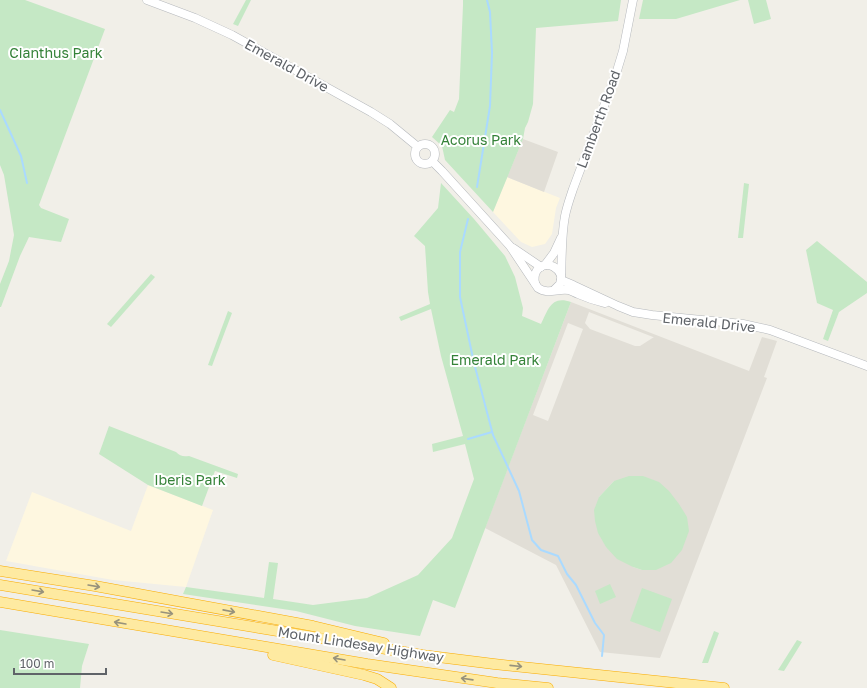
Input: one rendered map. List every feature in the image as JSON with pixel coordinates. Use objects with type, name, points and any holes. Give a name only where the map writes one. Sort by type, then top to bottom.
[{"type":"highway","points":[[0,571],[110,589],[313,626],[405,647],[422,655]]},
{"type":"highway","name":"Mount Lindesay Highway","points":[[0,585],[422,655],[724,688]]},
{"type":"highway","name":"Mount Lindesay Highway","points":[[0,602],[360,663],[497,683],[548,688]]},
{"type":"highway","points":[[241,643],[260,652],[371,676],[391,688]]},
{"type":"street","name":"Emerald Drive","points":[[147,0],[214,26],[249,44],[371,112],[390,124],[418,147]]},
{"type":"street","name":"Lamberth Road","points":[[561,278],[565,216],[573,189],[616,74],[623,51],[632,1]]},
{"type":"street","points":[[426,144],[432,147],[435,152],[435,156],[432,161],[429,163],[418,161],[415,152],[420,145],[426,144]]},
{"type":"street","name":"Emerald Drive","points":[[432,161],[510,246],[538,288],[546,291],[569,290],[597,302],[618,306]]},
{"type":"street","name":"Lamberth Road","points":[[543,266],[554,253],[563,234]]},
{"type":"street","name":"Emerald Drive","points":[[510,246],[543,266],[549,265],[556,268],[561,278],[579,288],[633,312],[757,326],[867,366]]},
{"type":"street","points":[[536,284],[534,280],[536,273],[543,266]]},
{"type":"street","points":[[554,290],[561,278]]},
{"type":"shaded area","points":[[523,139],[558,152],[544,192],[507,177]]},
{"type":"shaded area","points":[[507,177],[560,198],[556,208],[552,234],[545,244],[532,247],[521,242],[493,212]]},
{"type":"shaded area","points":[[571,302],[749,371],[762,337],[777,341],[764,377],[767,378],[660,658],[600,652],[556,565],[485,528]],"holes":[[[589,312],[653,337],[654,337],[640,346],[635,346],[590,329],[585,323]],[[568,323],[583,329],[548,421],[533,415]],[[614,481],[656,570],[642,570],[633,567],[599,497]]]},
{"type":"shaded area","points":[[148,485],[213,510],[186,587],[113,580],[6,561],[32,492],[131,531]]},
{"type":"green space","name":"Cianthus Park","points":[[0,0],[25,0],[105,29],[39,205],[41,208],[69,219],[61,242],[29,237],[20,256],[1,307],[0,284],[9,261],[14,235],[4,175],[0,165]]},
{"type":"green space","points":[[246,0],[251,0],[238,26],[233,24]]},
{"type":"green space","name":"Acorus Park","points":[[463,0],[621,0],[618,21],[536,28],[533,104],[523,139],[493,212],[445,160],[442,146],[432,137],[450,110],[454,112],[459,99]]},
{"type":"green space","points":[[643,0],[740,0],[676,19],[639,19]]},
{"type":"green space","points":[[748,0],[766,0],[771,19],[754,24]]},
{"type":"green space","name":"Emerald Park","points":[[441,183],[505,256],[515,277],[523,308],[522,316],[541,324],[548,309],[555,302],[564,300],[571,302],[455,608],[433,600],[420,636],[355,626],[296,611],[183,594],[186,587],[264,598],[269,562],[278,563],[273,599],[313,605],[367,598],[418,575],[452,538],[474,479],[465,444],[433,452],[432,444],[463,436],[441,356],[431,309],[401,321],[399,317],[430,304],[425,246],[414,236],[438,208]]},
{"type":"green space","points":[[744,183],[749,184],[743,238],[738,238]]},
{"type":"green space","points":[[817,241],[867,282],[867,293],[839,312],[828,341],[823,339],[833,310],[817,303],[806,250]]},
{"type":"green space","points":[[151,274],[155,277],[111,327],[107,324]]},
{"type":"green space","points":[[228,311],[232,313],[212,366],[208,365]]},
{"type":"green space","name":"Iberis Park","points":[[109,426],[176,452],[182,456],[189,456],[238,474],[237,478],[215,471],[202,506],[148,485],[99,454]]},
{"type":"green space","points":[[629,476],[643,476],[659,482],[669,491],[687,517],[689,531],[682,550],[671,563],[656,570],[642,570],[617,559],[606,547],[598,533],[594,510],[599,497],[614,481]]},
{"type":"green space","points":[[610,584],[616,597],[600,604],[595,591]]},
{"type":"green space","points":[[642,588],[672,599],[660,632],[630,621]]},
{"type":"green space","points":[[0,630],[89,644],[82,666],[80,688],[0,688]]},
{"type":"green space","points":[[714,631],[719,633],[708,663],[702,663]]},
{"type":"green space","points":[[797,640],[802,642],[784,671],[778,670]]},
{"type":"waterway","points":[[477,187],[490,106],[492,53],[490,12],[487,0]]},
{"type":"waterway","points":[[0,110],[21,156],[27,183]]},
{"type":"waterway","points":[[468,219],[460,252],[460,297],[474,363],[493,435],[519,491],[532,540],[541,550],[558,556],[567,574],[576,585],[595,623],[604,635],[602,656]]},
{"type":"waterway","points":[[468,439],[492,432]]}]
